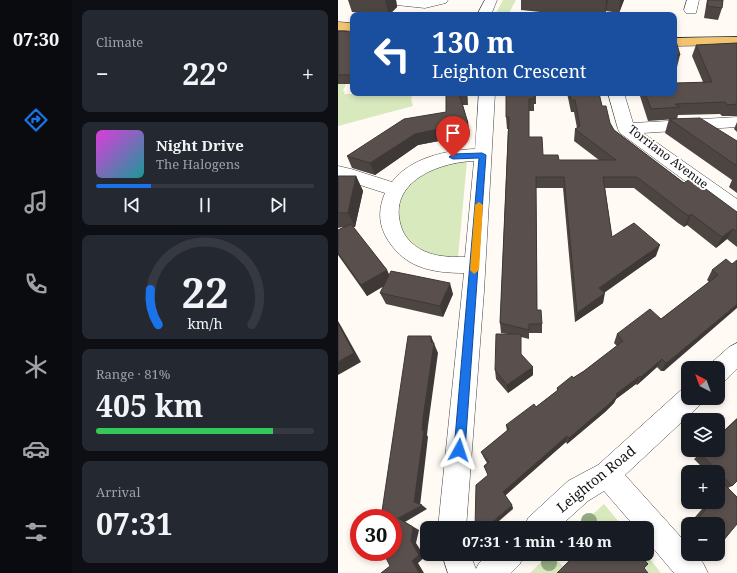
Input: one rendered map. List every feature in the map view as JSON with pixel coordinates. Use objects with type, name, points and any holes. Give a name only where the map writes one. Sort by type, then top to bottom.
[{"type":"main road","points":[[338,26],[350,27]]},
{"type":"main road","points":[[677,42],[737,41]]},
{"type":"street","points":[[387,0],[425,4],[442,0]]},
{"type":"street","points":[[485,12],[491,0]]},
{"type":"street","points":[[453,521],[487,96]]},
{"type":"street","name":"Torriano Avenue","points":[[617,96],[626,128],[737,209]]},
{"type":"street","points":[[626,128],[737,122]]},
{"type":"street","points":[[474,265],[434,263],[412,254],[397,241],[390,226],[391,204],[396,190],[415,172],[434,162],[453,157],[482,155]]},
{"type":"street","points":[[339,172],[396,190]]},
{"type":"street","points":[[725,365],[737,354]]},
{"type":"street","name":"Leighton Road","points":[[546,521],[578,492],[607,474],[682,405]]},
{"type":"street","points":[[607,474],[693,573]]},
{"type":"street","points":[[459,561],[463,573]]},
{"type":"street","points":[[489,573],[502,561]]},
{"type":"green space","points":[[503,0],[516,0],[510,12],[497,12]]},
{"type":"green space","points":[[338,84],[346,84],[343,91],[345,92],[344,94],[350,94],[350,96],[412,96],[411,99],[413,106],[338,126]]},
{"type":"green space","points":[[467,161],[458,258],[438,255],[420,248],[405,236],[401,227],[399,210],[403,194],[411,184],[425,173],[441,166]]},
{"type":"green space","points":[[604,504],[618,521],[586,521]]},
{"type":"green space","points":[[542,561],[557,561],[563,566],[557,573],[530,573]]},
{"type":"green space","points":[[635,561],[652,561],[661,573],[639,573]]},
{"type":"building","points":[[708,0],[723,0],[722,8],[707,6]]},
{"type":"building","points":[[338,31],[350,32],[350,75],[338,75]]},
{"type":"building","points":[[737,43],[737,104],[727,105],[725,102],[675,104],[680,107],[651,109],[646,96],[677,96],[677,83],[712,82],[696,45]]},
{"type":"building","points":[[677,44],[680,55],[677,55]]},
{"type":"building","points":[[446,96],[460,96],[468,123],[415,134],[370,163],[347,156],[404,119],[446,112]]},
{"type":"building","points":[[506,96],[534,96],[534,99],[529,99],[529,137],[542,137],[543,155],[558,155],[559,160],[616,160],[575,129],[580,126],[575,100],[571,100],[570,96],[600,96],[602,106],[606,106],[610,123],[614,130],[684,183],[691,178],[737,212],[737,232],[733,229],[722,237],[691,214],[689,216],[683,212],[637,177],[603,177],[612,237],[634,223],[660,245],[599,288],[605,293],[577,313],[564,177],[536,177],[537,310],[541,310],[542,324],[529,324],[529,330],[500,323],[509,117],[506,117]]},
{"type":"building","points":[[700,118],[737,141],[737,166],[669,119]]},
{"type":"building","points":[[338,176],[356,176],[348,213],[338,213]]},
{"type":"building","points":[[351,224],[387,270],[361,285],[338,253],[338,230]]},
{"type":"building","points":[[726,259],[732,264],[737,260],[737,304],[668,362],[666,363],[662,359],[641,377],[640,376],[616,394],[617,396],[608,405],[569,438],[567,436],[503,492],[512,505],[493,521],[475,521],[476,485],[488,475],[484,466],[489,462],[481,452],[509,429],[506,425],[534,404],[536,407],[558,390],[557,388],[572,376],[573,378],[584,371],[623,341],[617,334],[650,309],[661,319],[718,275],[712,270]]},
{"type":"building","points":[[391,271],[450,283],[440,306],[380,293]]},
{"type":"building","points":[[338,323],[354,353],[338,362]]},
{"type":"building","points":[[496,334],[521,334],[521,354],[533,367],[507,385],[495,370]]},
{"type":"building","points":[[408,336],[431,336],[431,342],[434,343],[423,418],[422,430],[424,431],[414,502],[422,505],[402,516],[402,509],[382,509]]},
{"type":"building","points":[[737,419],[737,481],[732,486],[725,479],[725,465],[712,465],[704,457],[725,457],[725,430]]},
{"type":"building","points":[[725,485],[737,497],[737,524],[725,539],[725,517],[699,517],[706,509],[725,509]]},
{"type":"building","points":[[402,520],[413,527],[411,541],[419,555],[412,561],[419,573],[381,573],[390,566],[388,561],[402,561]]},
{"type":"building","points":[[569,561],[645,561],[648,564],[644,568],[648,573],[557,573]]},
{"type":"slow traffic","points":[[474,270],[479,205]]},
{"type":"route","points":[[453,157],[463,155],[482,155],[473,291],[459,450]]}]
